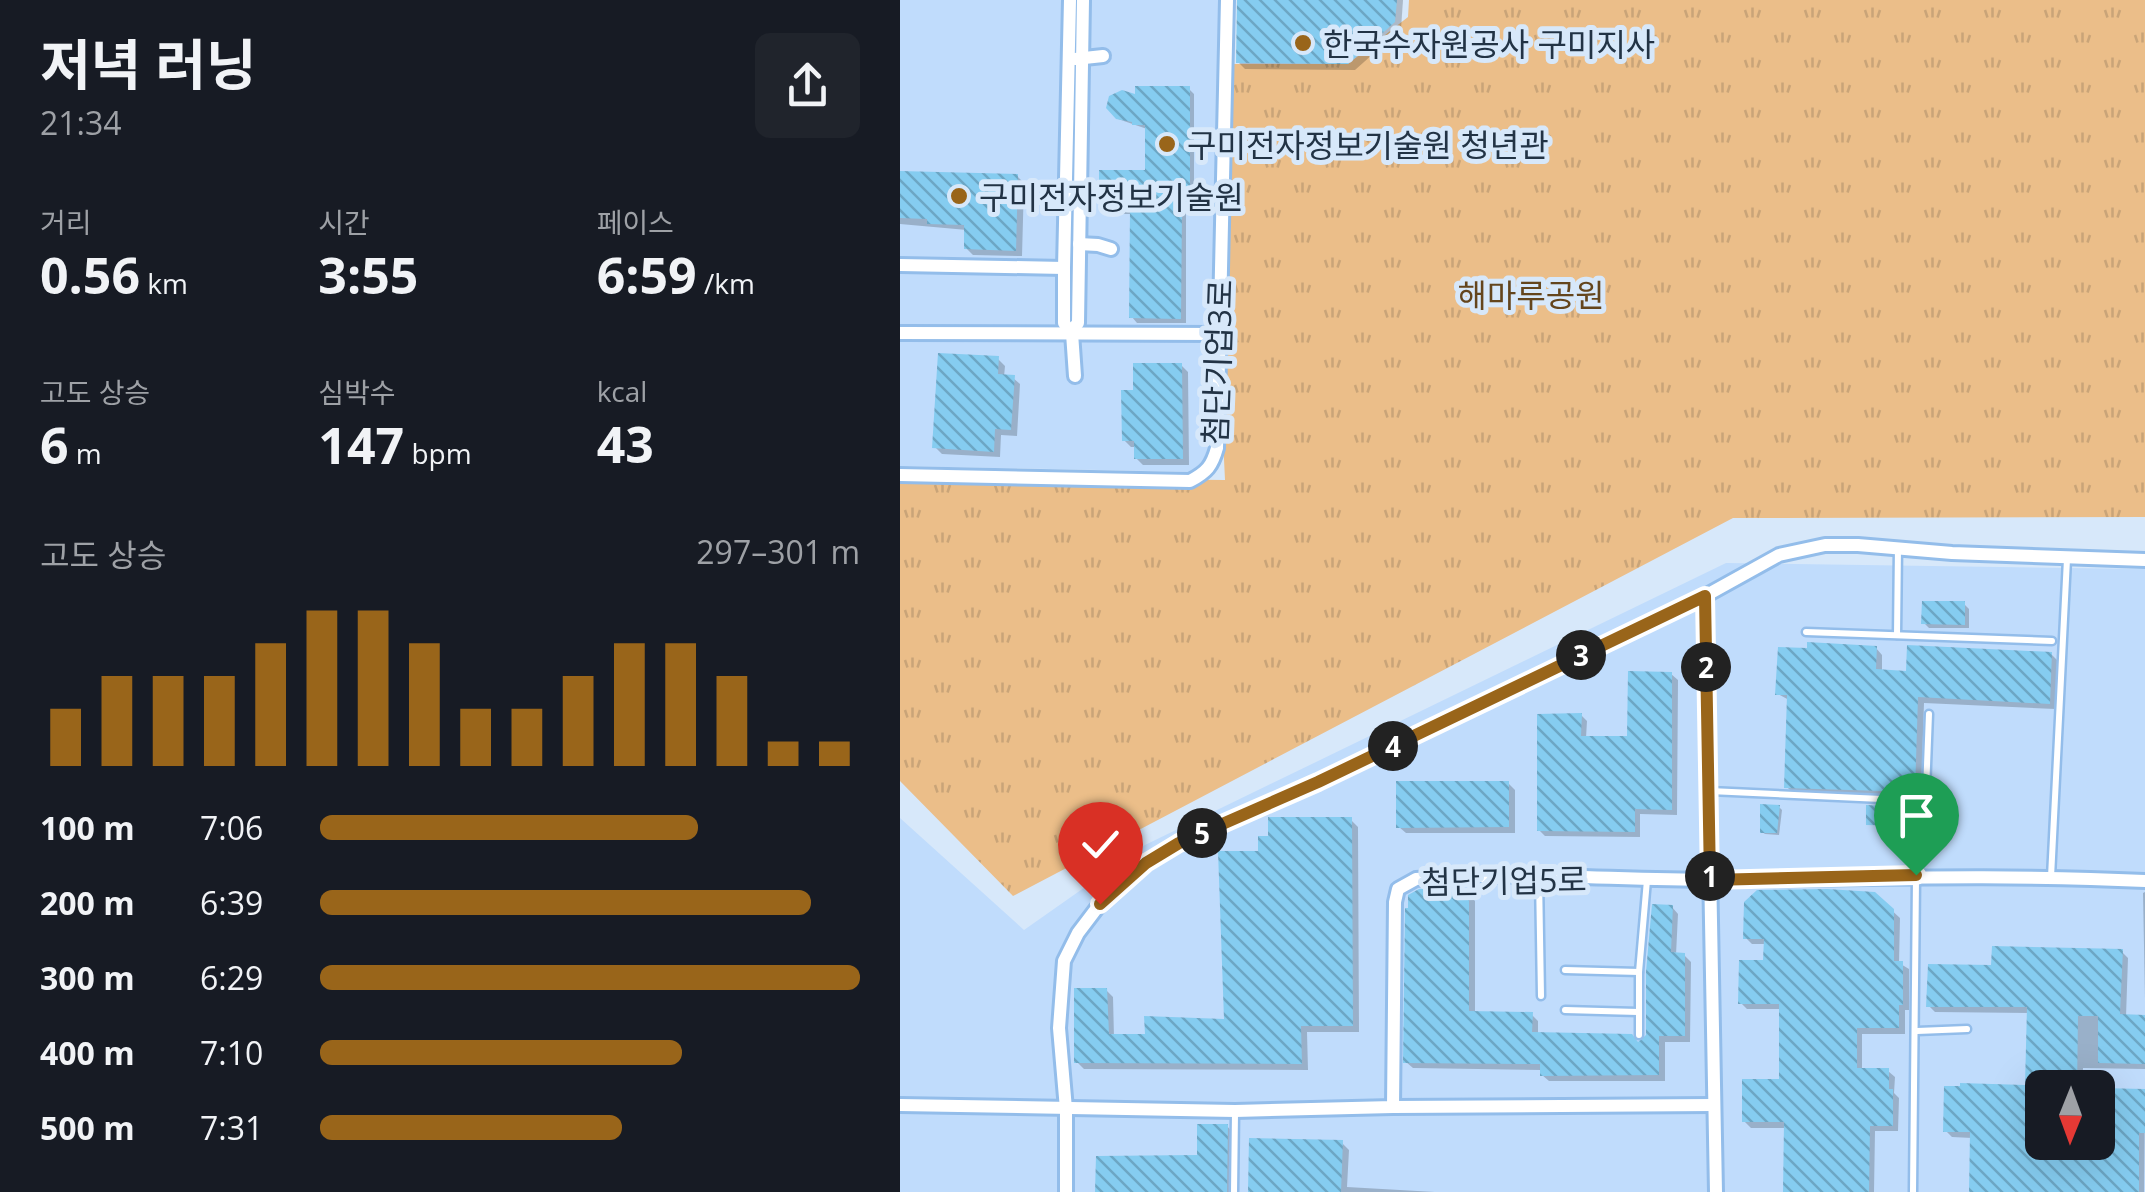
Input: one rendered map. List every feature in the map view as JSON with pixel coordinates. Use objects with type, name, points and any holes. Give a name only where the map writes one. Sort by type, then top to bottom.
[{"type":"street","points":[[1070,0],[1076,59],[1079,244],[1078,322],[1071,332]]},
{"type":"street","points":[[1075,376],[1071,332],[1064,322],[1064,268],[1083,0]]},
{"type":"street","name":"첨단기업3로","points":[[900,475],[1190,481],[1206,473],[1217,448],[1227,0]]},
{"type":"street","points":[[1076,59],[1102,56]]},
{"type":"street","points":[[1079,244],[1111,249]]},
{"type":"street","points":[[900,265],[1064,268]]},
{"type":"street","points":[[900,333],[1218,334]]},
{"type":"street","points":[[1066,1192],[1066,1109],[1059,1028],[1064,960],[1100,904],[1146,863],[1179,843],[1318,782],[1790,552],[1824,546],[2067,560],[2145,560]]},
{"type":"street","points":[[1705,596],[1716,1192]]},
{"type":"street","name":"첨단기업5로","points":[[1393,1107],[1394,913],[1398,889],[1416,878],[1710,880],[1916,875],[2145,881]]},
{"type":"street","points":[[900,1106],[1235,1111],[1714,1105]]},
{"type":"lane","points":[[1897,635],[1898,548]]},
{"type":"lane","points":[[2052,876],[2067,560]]},
{"type":"lane","points":[[1806,632],[2052,640]]},
{"type":"lane","points":[[1924,843],[1929,714]]},
{"type":"lane","points":[[1708,791],[1925,801]]},
{"type":"lane","points":[[1913,1192],[1916,875]]},
{"type":"lane","points":[[1539,876],[1541,996]]},
{"type":"lane","points":[[1639,1035],[1638,972],[1647,878]]},
{"type":"lane","points":[[1565,970],[1638,972]]},
{"type":"lane","points":[[1564,1010],[1638,1012]]},
{"type":"lane","points":[[1917,1031],[1967,1030]]},
{"type":"lane","points":[[1234,1192],[1235,1111]]},
{"type":"shaded area","points":[[900,0],[1221,0],[1210,460],[1196,472],[900,466]]},
{"type":"shaded area","points":[[1726,563],[2145,569],[2145,1192],[900,1192],[900,818],[1024,930],[1145,845]]},
{"type":"green space","name":"해마루공원","points":[[1409,0],[2145,0],[2145,517],[1733,518],[1013,896],[900,781],[900,477],[1225,480],[1218,334],[1233,64],[1348,64],[1408,17]]},
{"type":"building","name":"한국수자원공사 구미지사","points":[[1237,0],[1397,0],[1395,22],[1348,64],[1236,63]]},
{"type":"building","points":[[1135,86],[1190,86],[1190,209],[1182,209],[1181,319],[1129,318],[1130,209],[1099,209],[1099,170],[1145,170],[1145,125],[1116,119],[1106,108],[1109,96],[1122,90],[1135,94]]},
{"type":"building","name":"구미전자정보기술원","points":[[900,171],[1018,174],[1016,251],[964,249],[964,225],[927,224],[927,219],[900,218]]},
{"type":"building","points":[[938,353],[999,356],[998,374],[1015,375],[1011,430],[995,429],[994,452],[932,448]]},
{"type":"building","points":[[1133,363],[1182,363],[1183,459],[1134,459],[1134,441],[1122,441],[1121,390],[1133,390]]},
{"type":"building","points":[[1922,601],[1965,601],[1965,625],[1921,624]]},
{"type":"building","points":[[1807,642],[1877,646],[1876,669],[1906,671],[1907,645],[2052,652],[2050,704],[1918,697],[1915,792],[1784,788],[1787,695],[1775,695],[1778,647],[1807,648]]},
{"type":"building","points":[[1628,671],[1672,672],[1672,810],[1635,809],[1635,832],[1537,831],[1537,714],[1582,713],[1581,736],[1627,736]]},
{"type":"building","points":[[1396,781],[1509,781],[1509,827],[1396,828]]},
{"type":"building","points":[[1760,804],[1780,805],[1777,833],[1760,833]]},
{"type":"building","points":[[1866,805],[1910,807],[1909,826],[1866,825]]},
{"type":"building","points":[[1268,817],[1352,817],[1353,1026],[1301,1026],[1302,1064],[1074,1063],[1074,988],[1107,988],[1109,1034],[1145,1034],[1144,1016],[1224,1019],[1218,851],[1258,851],[1258,836],[1268,836]]},
{"type":"building","points":[[1446,887],[1446,892],[1469,892],[1469,1011],[1533,1012],[1532,1032],[1632,1034],[1638,1042],[1646,1035],[1652,904],[1673,905],[1671,952],[1685,953],[1685,1036],[1659,1036],[1659,1075],[1540,1076],[1540,1064],[1403,1063],[1408,895],[1419,889]]},
{"type":"building","points":[[1757,890],[1875,892],[1894,909],[1894,961],[1903,961],[1899,1028],[1857,1028],[1857,1068],[1889,1068],[1893,1126],[1870,1126],[1869,1192],[1783,1192],[1784,1122],[1742,1122],[1742,1079],[1779,1079],[1779,1004],[1738,1004],[1739,960],[1763,960],[1764,939],[1743,939],[1744,902]]},
{"type":"building","points":[[1992,946],[2123,949],[2120,1014],[2145,1015],[2145,1064],[2098,1063],[2098,1016],[2078,1016],[2077,1070],[2025,1070],[2027,1007],[1926,1007],[1928,964],[1991,965]]},
{"type":"building","points":[[2025,1085],[2025,1160],[2115,1160],[2115,1088],[2145,1089],[2145,1133],[2139,1133],[2139,1192],[1969,1192],[1970,1132],[1943,1132],[1944,1086]]},
{"type":"building","points":[[1197,1124],[1228,1124],[1227,1192],[1095,1192],[1096,1156],[1197,1155]]},
{"type":"building","points":[[1249,1138],[1343,1140],[1341,1192],[1248,1192]]},
{"type":"place","name":"한국수자원공사 구미지사","points":[[1303,43]]},
{"type":"place","name":"구미전자정보기술원 청년관","points":[[1167,144]]},
{"type":"place","name":"구미전자정보기술원","points":[[959,196]]},
{"type":"route","points":[[1100,904],[1146,863],[1179,843],[1318,782],[1705,596],[1710,880],[1916,875]]}]
